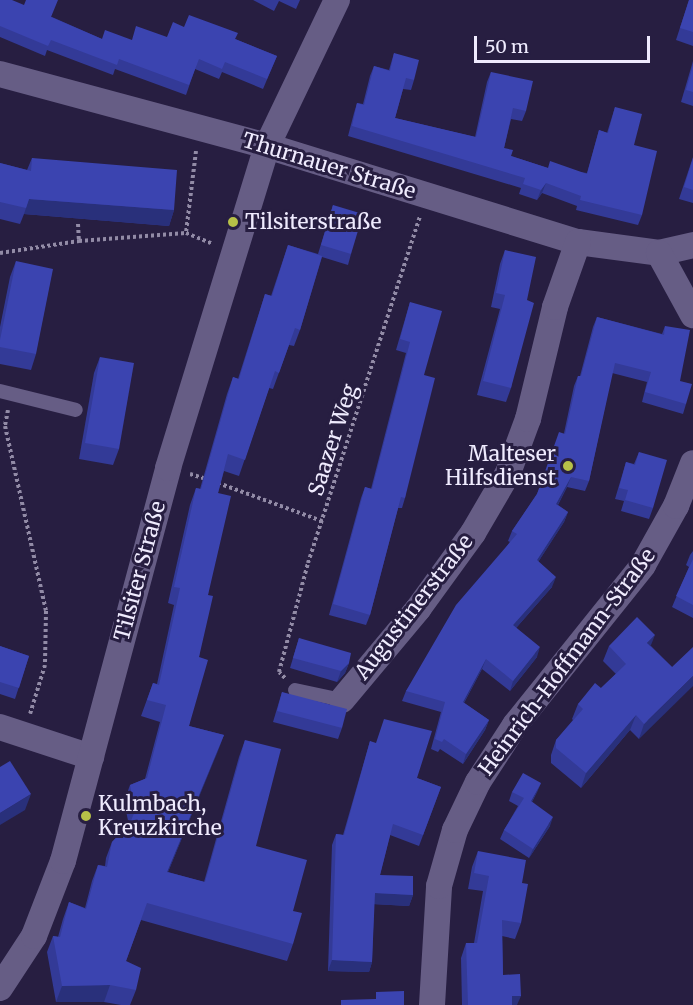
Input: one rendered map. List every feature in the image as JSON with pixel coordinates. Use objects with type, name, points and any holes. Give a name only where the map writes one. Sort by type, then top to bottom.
[{"type":"street","name":"Tilsiter Straße","points":[[0,988],[34,936],[63,861],[168,468],[267,146],[337,0]]},
{"type":"street","name":"Thurnauer Straße","points":[[0,74],[267,146],[578,242],[658,253]]},
{"type":"street","name":"Augustinerstraße","points":[[342,700],[446,571],[473,533],[508,473],[528,418],[555,307],[578,242]]},
{"type":"street","points":[[693,245],[658,253],[693,315]]},
{"type":"street","name":"Heinrich-Hoffmann-Straße","points":[[432,1005],[439,886],[455,830],[478,782],[515,724],[643,565],[676,506],[693,463]]},
{"type":"street","points":[[0,727],[91,757]]},
{"type":"lane","points":[[5,393],[76,410]]},
{"type":"lane","points":[[295,690],[342,700]]},
{"type":"path","points":[[186,233],[199,128]]},
{"type":"path","name":"Saazer Weg","points":[[295,690],[279,672],[322,521],[427,196]]},
{"type":"path","points":[[78,224],[79,241]]},
{"type":"path","points":[[0,253],[79,241],[186,233],[211,243]]},
{"type":"path","points":[[5,393],[5,426],[46,611],[45,665],[24,735]]},
{"type":"path","points":[[168,468],[229,486],[322,521]]},
{"type":"building","points":[[0,0],[12,0],[24,5],[26,0],[58,0],[51,17],[102,39],[105,30],[132,40],[136,26],[167,37],[173,22],[184,27],[189,15],[238,33],[235,39],[277,56],[267,79],[225,62],[222,69],[199,59],[189,85],[119,59],[117,65],[51,40],[48,46],[0,26]]},
{"type":"building","points":[[689,0],[693,0],[693,32],[680,28]]},
{"type":"building","points":[[394,53],[419,60],[414,80],[406,78],[395,118],[476,137],[491,72],[533,81],[526,111],[513,108],[504,148],[513,150],[511,156],[548,168],[550,161],[587,174],[599,130],[608,133],[615,107],[642,114],[634,145],[657,151],[642,215],[580,200],[581,196],[546,183],[541,190],[523,184],[525,178],[352,126],[357,103],[364,105],[374,66],[390,71]]},
{"type":"building","points":[[693,65],[693,92],[686,90]]},
{"type":"building","points":[[32,158],[177,170],[174,210],[29,199],[26,208],[0,202],[0,163],[31,171]]},
{"type":"building","points":[[693,158],[693,190],[684,187]]},
{"type":"building","points":[[333,205],[363,214],[351,254],[321,245]]},
{"type":"building","points":[[288,245],[322,256],[300,330],[295,328],[279,373],[275,371],[245,460],[228,454],[218,493],[231,496],[208,595],[213,596],[199,657],[208,660],[189,726],[224,735],[167,872],[205,882],[245,740],[281,749],[256,846],[307,860],[293,911],[302,913],[293,944],[147,903],[126,961],[141,968],[136,990],[110,985],[62,986],[53,936],[60,937],[69,902],[86,909],[98,865],[107,867],[112,842],[130,823],[135,811],[130,785],[147,778],[166,705],[147,700],[153,683],[159,685],[180,588],[174,587],[196,488],[201,489],[233,377],[239,379],[265,294],[272,296]]},
{"type":"building","points":[[505,250],[536,257],[527,300],[534,303],[511,388],[483,381],[505,295],[496,293]]},
{"type":"building","points":[[16,261],[53,269],[36,354],[0,347]]},
{"type":"building","points":[[410,302],[442,311],[424,375],[435,378],[405,498],[401,497],[370,615],[333,604],[365,487],[372,489],[410,342],[400,339]]},
{"type":"building","points":[[597,317],[664,335],[665,326],[690,330],[680,381],[692,384],[686,404],[645,392],[651,372],[615,363],[589,481],[571,477],[556,504],[568,512],[537,560],[556,577],[513,625],[540,647],[513,681],[486,659],[463,702],[489,720],[466,754],[444,739],[442,742],[435,739],[445,702],[406,691],[456,605],[517,534],[512,531],[537,494],[559,432],[565,434],[578,376],[581,376]]},
{"type":"building","points":[[100,357],[134,363],[119,449],[85,443]]},
{"type":"building","points":[[639,452],[667,460],[653,508],[625,500],[628,490],[619,488],[626,462],[635,465]]},
{"type":"building","points":[[693,559],[693,605],[676,596]]},
{"type":"building","points":[[637,617],[655,635],[647,643],[672,667],[693,647],[693,676],[644,724],[636,715],[586,773],[556,748],[556,740],[583,709],[578,704],[595,683],[601,688],[626,664],[609,646]]},
{"type":"building","points":[[299,638],[351,653],[349,663],[341,671],[293,658]]},
{"type":"building","points":[[0,646],[29,656],[19,688],[0,682]]},
{"type":"building","points":[[282,692],[347,709],[342,728],[277,711]]},
{"type":"building","points":[[384,719],[432,731],[417,778],[441,787],[423,835],[393,824],[380,875],[413,876],[413,895],[375,893],[372,962],[332,960],[336,834],[344,835],[370,741],[376,743]]},
{"type":"building","points":[[10,761],[31,794],[0,813],[0,767]]},
{"type":"building","points":[[523,773],[541,783],[531,801],[553,817],[533,849],[504,830],[524,798],[512,792]]},
{"type":"building","points":[[478,851],[526,860],[522,883],[528,884],[521,923],[502,920],[503,975],[520,974],[521,996],[512,996],[512,1005],[468,1005],[466,943],[477,943],[489,876],[474,873]]},
{"type":"building","points":[[404,991],[404,1005],[341,1005],[341,1000],[376,999],[376,992]]},
{"type":"place","name":"Tilsiterstraße","points":[[233,222]]},
{"type":"place","name":"Malteser Hilfsdienst","points":[[568,466]]},
{"type":"place","name":"Kulmbach, Kreuzkirche","points":[[86,816]]}]
